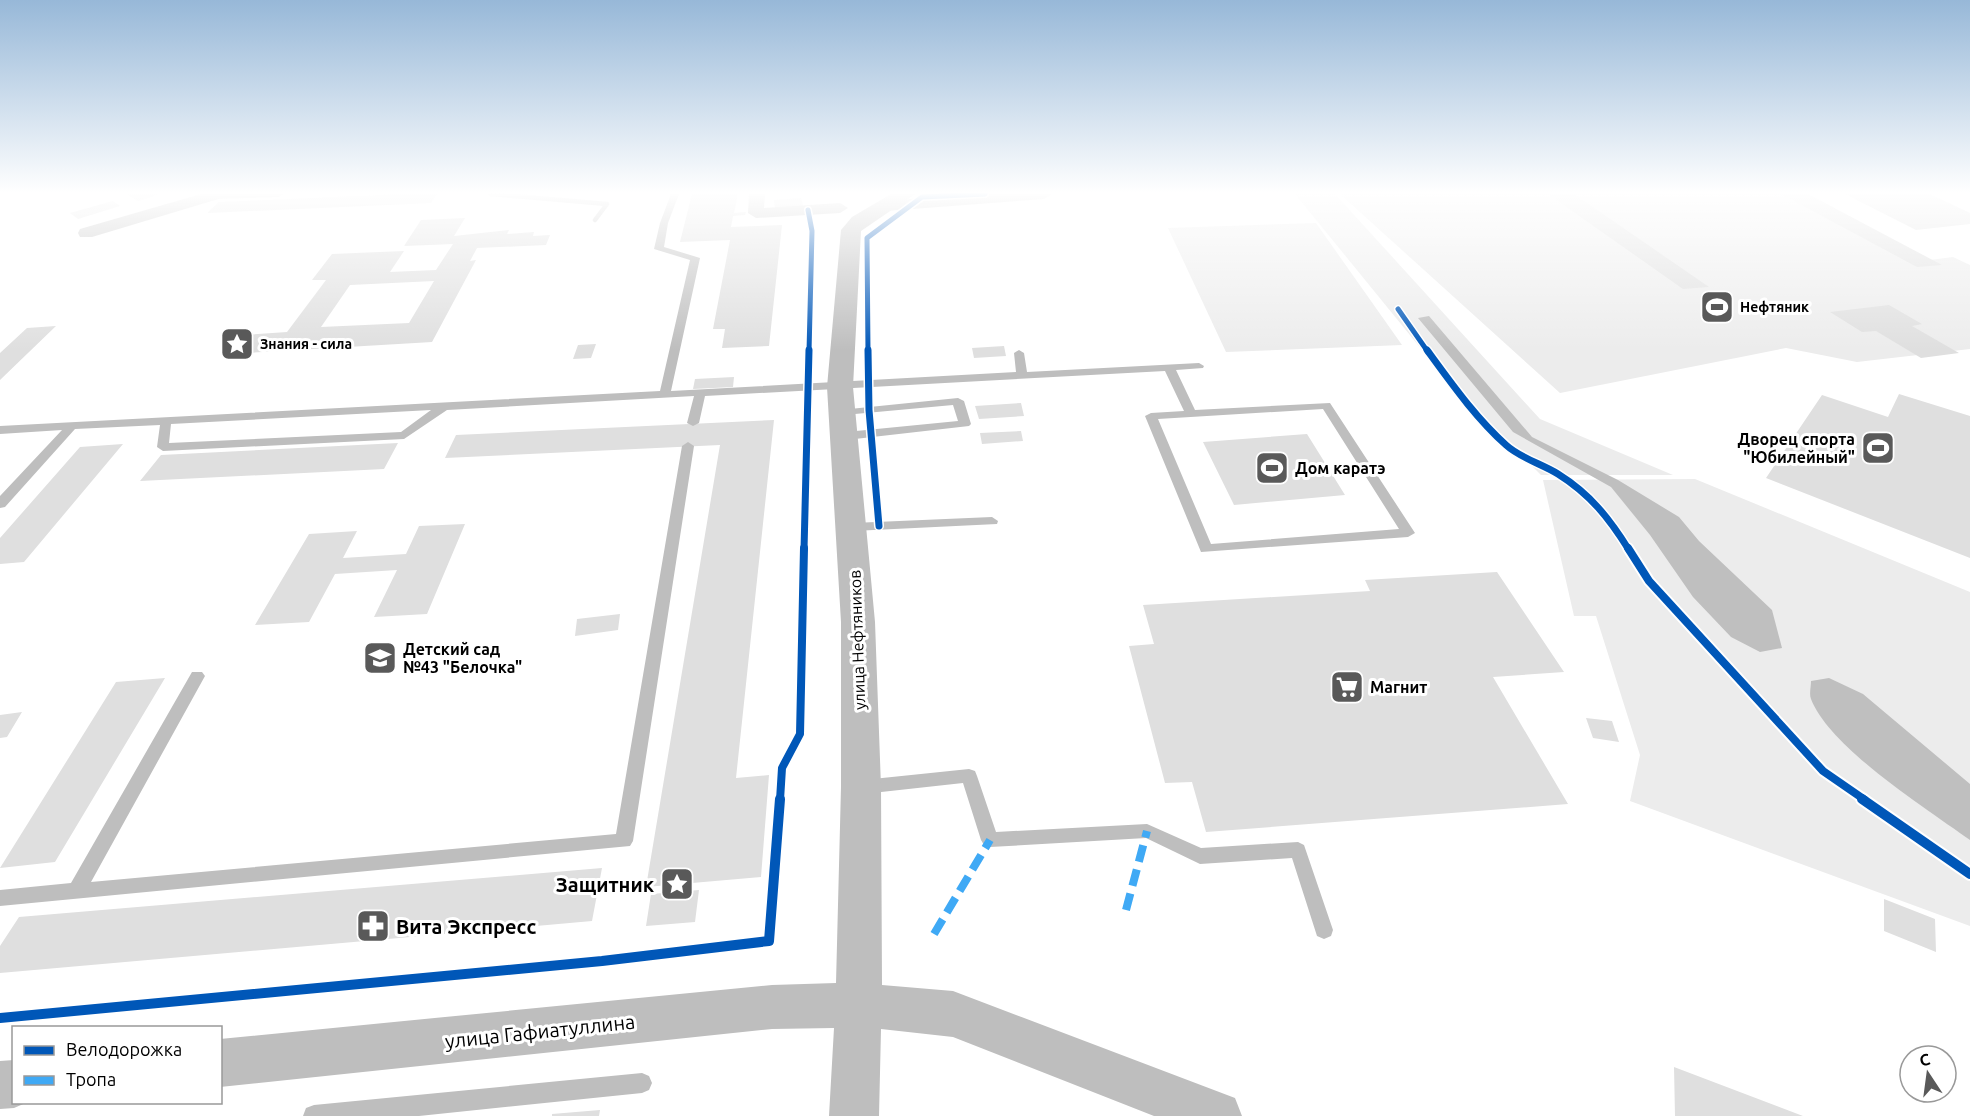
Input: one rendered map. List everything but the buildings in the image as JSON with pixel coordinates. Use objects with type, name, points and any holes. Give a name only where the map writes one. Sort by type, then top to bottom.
[{"type":"street","name":"улица Нефтяников","points":[[844,246],[840,387],[853,527],[858,622],[861,787],[859,1005],[854,1116]]},
{"type":"street","name":"улица Гафиатуллина","points":[[222,1063],[772,1007],[859,1005],[953,1014],[1217,1116]]},
{"type":"lane","points":[[660,246],[659,249],[695,258],[665,395]]},
{"type":"lane","points":[[1019,353],[1022,377]]},
{"type":"lane","points":[[0,430],[840,387],[1199,366]]},
{"type":"lane","points":[[1169,368],[1191,414]]},
{"type":"lane","points":[[693,423],[700,393]]},
{"type":"lane","points":[[958,401],[965,424],[845,424],[958,401]]},
{"type":"lane","points":[[1326,405],[1408,534],[1206,549],[1151,417],[1191,414],[1326,405]]},
{"type":"lane","points":[[166,421],[163,447],[404,435],[443,407]]},
{"type":"lane","points":[[0,504],[72,426]]},
{"type":"lane","points":[[0,898],[624,841],[688,446]]},
{"type":"lane","points":[[853,527],[992,521]]},
{"type":"lane","points":[[76,891],[198,676]]},
{"type":"lane","points":[[861,787],[969,776],[990,840],[1147,831],[1200,856],[1298,850],[1324,930]]},
{"type":"lane","points":[[314,1116],[642,1083]]},
{"type":"shaded area","points":[[1176,246],[1332,246],[1402,345],[1226,352]]},
{"type":"shaded area","points":[[1337,246],[1382,246],[1540,419],[1673,475],[1541,475],[1449,383]]},
{"type":"shaded area","name":"Нефтяник","points":[[1398,246],[1894,246],[1922,261],[1953,257],[1970,265],[1970,349],[1857,362],[1786,348],[1560,393]]},
{"type":"shaded area","points":[[1429,316],[1532,437],[1618,480],[1679,517],[1699,541],[1772,610],[1782,648],[1760,652],[1731,637],[1693,597],[1650,535],[1611,487],[1513,432],[1418,318]]},
{"type":"shaded area","points":[[1695,479],[1970,592],[1970,926],[1630,801],[1640,755],[1596,616],[1574,616],[1543,480]]},
{"type":"shaded area","points":[[1829,678],[1863,694],[1970,784],[1970,840],[1906,795],[1858,757],[1838,737],[1822,718],[1810,697],[1811,681]]},
{"type":"marked path","points":[[1126,910],[1147,831]]},
{"type":"marked path","points":[[934,934],[990,840]]},
{"type":"cycle path","points":[[0,1018],[602,961],[769,941],[782,768],[800,734],[812,246]]},
{"type":"cycle path","points":[[867,246],[869,410],[879,526]]},
{"type":"cycle path","points":[[1398,309],[1466,404],[1508,447],[1558,474],[1590,496],[1608,517],[1649,581],[1823,771],[1970,874]]},
{"type":"place","name":"Нефтяник","points":[[1717,307]]},
{"type":"place","name":"Знания - сила","points":[[237,344]]},
{"type":"place","name":"Дворец спорта \"Юбилейный\"","points":[[1878,448]]},
{"type":"place","name":"Дом каратэ","points":[[1272,468]]},
{"type":"place","name":"Детский сад №43 \"Белочка\"","points":[[380,658]]},
{"type":"place","name":"Магнит","points":[[1347,687]]},
{"type":"place","name":"Защитник","points":[[677,884]]},
{"type":"place","name":"Вита Экспресс","points":[[373,926]]}]
